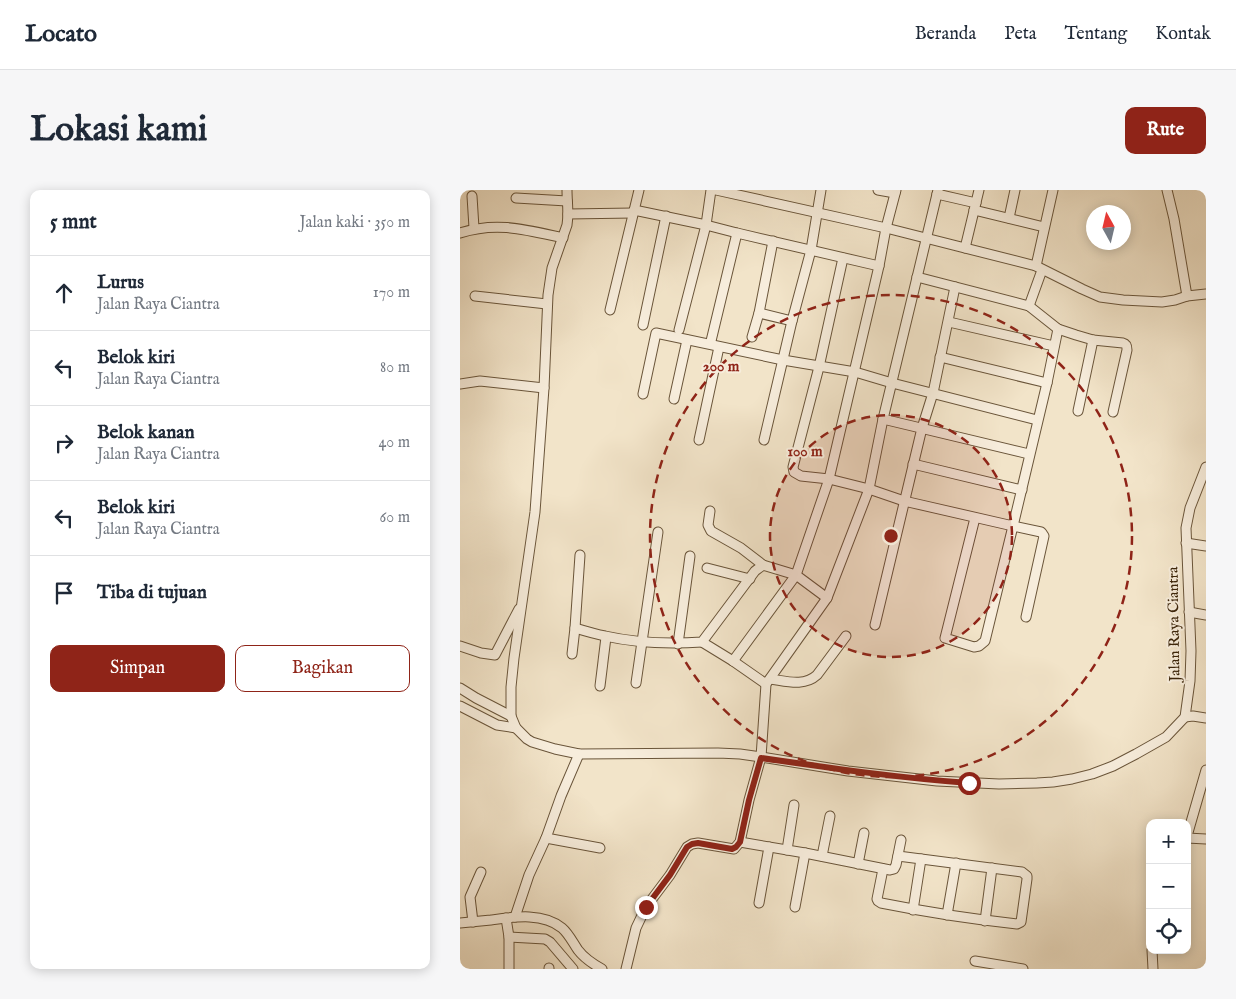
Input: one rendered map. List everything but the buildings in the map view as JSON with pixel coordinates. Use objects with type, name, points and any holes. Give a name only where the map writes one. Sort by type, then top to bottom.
[{"type":"street","points":[[567,190],[567,225],[552,268],[547,304],[544,388],[535,512],[514,658],[512,716],[516,728],[527,739],[555,749],[579,754],[740,754],[848,771],[937,781],[999,784],[1053,782],[1092,774],[1113,766],[1166,737],[1184,717],[1206,718]]},
{"type":"street","points":[[610,310],[639,190]]},
{"type":"street","points":[[679,330],[706,225],[711,190]]},
{"type":"street","points":[[716,190],[886,228],[1039,268],[1092,294],[1110,299],[1162,302],[1206,294]]},
{"type":"street","points":[[764,440],[810,250],[821,190]]},
{"type":"street","points":[[733,661],[796,575],[829,479],[895,192],[878,190]]},
{"type":"street","points":[[965,248],[979,190]]},
{"type":"street","points":[[1009,218],[1015,190]]},
{"type":"street","points":[[1029,306],[1039,268],[1044,227],[1053,190]]},
{"type":"street","points":[[1167,190],[1174,219],[1187,296]]},
{"type":"street","points":[[626,969],[636,928],[646,907],[670,875],[687,847],[698,843],[734,848],[740,842],[761,758],[768,681],[828,598],[869,489],[883,419],[937,192],[975,207],[1044,227]]},
{"type":"street","points":[[472,196],[474,228]]},
{"type":"street","points":[[516,198],[567,201]]},
{"type":"street","points":[[568,214],[634,212],[666,216],[879,266]]},
{"type":"street","points":[[643,325],[666,216]]},
{"type":"street","points":[[460,233],[474,228],[518,228],[563,238]]},
{"type":"street","points":[[711,341],[737,233]]},
{"type":"street","points":[[752,337],[774,241]]},
{"type":"street","points":[[843,258],[819,367],[793,469],[794,472],[801,476],[829,479],[869,489],[904,501],[1042,533],[1044,536],[1026,617]]},
{"type":"street","points":[[917,277],[1029,306],[1058,329],[1093,340],[1124,343],[1127,346],[1113,412]]},
{"type":"street","points":[[875,625],[922,428],[933,393],[956,287]]},
{"type":"street","points":[[475,296],[547,304]]},
{"type":"street","points":[[759,313],[792,321]]},
{"type":"street","points":[[948,322],[1054,346]]},
{"type":"street","points":[[976,518],[945,638],[974,647],[979,646],[985,641],[1022,490],[1058,329]]},
{"type":"street","points":[[643,394],[656,333],[782,360],[854,372],[1037,420]]},
{"type":"street","points":[[674,399],[687,340]]},
{"type":"street","points":[[1078,411],[1093,340]]},
{"type":"street","points":[[699,440],[719,347]]},
{"type":"street","points":[[940,357],[1047,383]]},
{"type":"street","points":[[460,384],[480,381],[544,388]]},
{"type":"street","points":[[883,419],[1029,454]]},
{"type":"street","points":[[913,464],[1022,490]]},
{"type":"street","name":"Jalan Raya Ciantra","points":[[1184,717],[1191,664],[1186,528],[1190,508],[1206,467]]},
{"type":"street","points":[[710,511],[708,525],[711,531],[742,548],[764,565],[796,575],[828,598]]},
{"type":"street","points":[[636,683],[658,532]]},
{"type":"street","points":[[1186,542],[1206,546]]},
{"type":"street","points":[[572,654],[580,555]]},
{"type":"street","points":[[678,644],[690,556]]},
{"type":"street","points":[[702,642],[756,569],[764,565]]},
{"type":"street","points":[[707,568],[750,579]]},
{"type":"street","points":[[460,646],[481,653],[495,655],[516,612],[522,605]]},
{"type":"street","points":[[1189,612],[1206,615]]},
{"type":"street","points":[[575,628],[606,637],[642,641],[678,644],[702,642],[768,681],[794,683],[813,679],[846,636]]},
{"type":"street","points":[[600,686],[606,637]]},
{"type":"street","points":[[460,688],[512,716]]},
{"type":"street","points":[[460,706],[497,725],[516,728]]},
{"type":"street","points":[[509,969],[510,917],[546,838],[579,754]]},
{"type":"street","points":[[1191,827],[1202,799],[1206,770]]},
{"type":"street","points":[[787,850],[794,805]]},
{"type":"street","points":[[822,856],[830,816]]},
{"type":"street","points":[[858,864],[864,833]]},
{"type":"street","points":[[1191,837],[1206,839]]},
{"type":"street","points":[[546,838],[600,848]]},
{"type":"street","points":[[740,842],[890,870],[894,869],[896,865],[901,840]]},
{"type":"street","points":[[759,903],[769,846]]},
{"type":"street","points":[[794,907],[805,853]]},
{"type":"street","points":[[883,870],[878,901],[880,903],[985,921],[1020,924],[1027,879],[1022,872],[898,856]]},
{"type":"street","points":[[913,910],[921,859]]},
{"type":"street","points":[[948,915],[956,863]]},
{"type":"street","points":[[985,921],[992,868]]},
{"type":"street","points":[[472,922],[470,897],[481,872]]},
{"type":"street","points":[[460,923],[510,917],[534,917],[554,923],[562,928],[586,958],[602,969]]},
{"type":"street","points":[[509,937],[545,939],[550,942],[573,969]]},
{"type":"street","points":[[1152,954],[1153,969]]},
{"type":"street","points":[[975,961],[1023,969]]},
{"type":"route","points":[[646,907],[670,875],[687,847],[698,843],[732,849],[737,846],[740,842],[761,758],[848,771],[969,783]]}]
